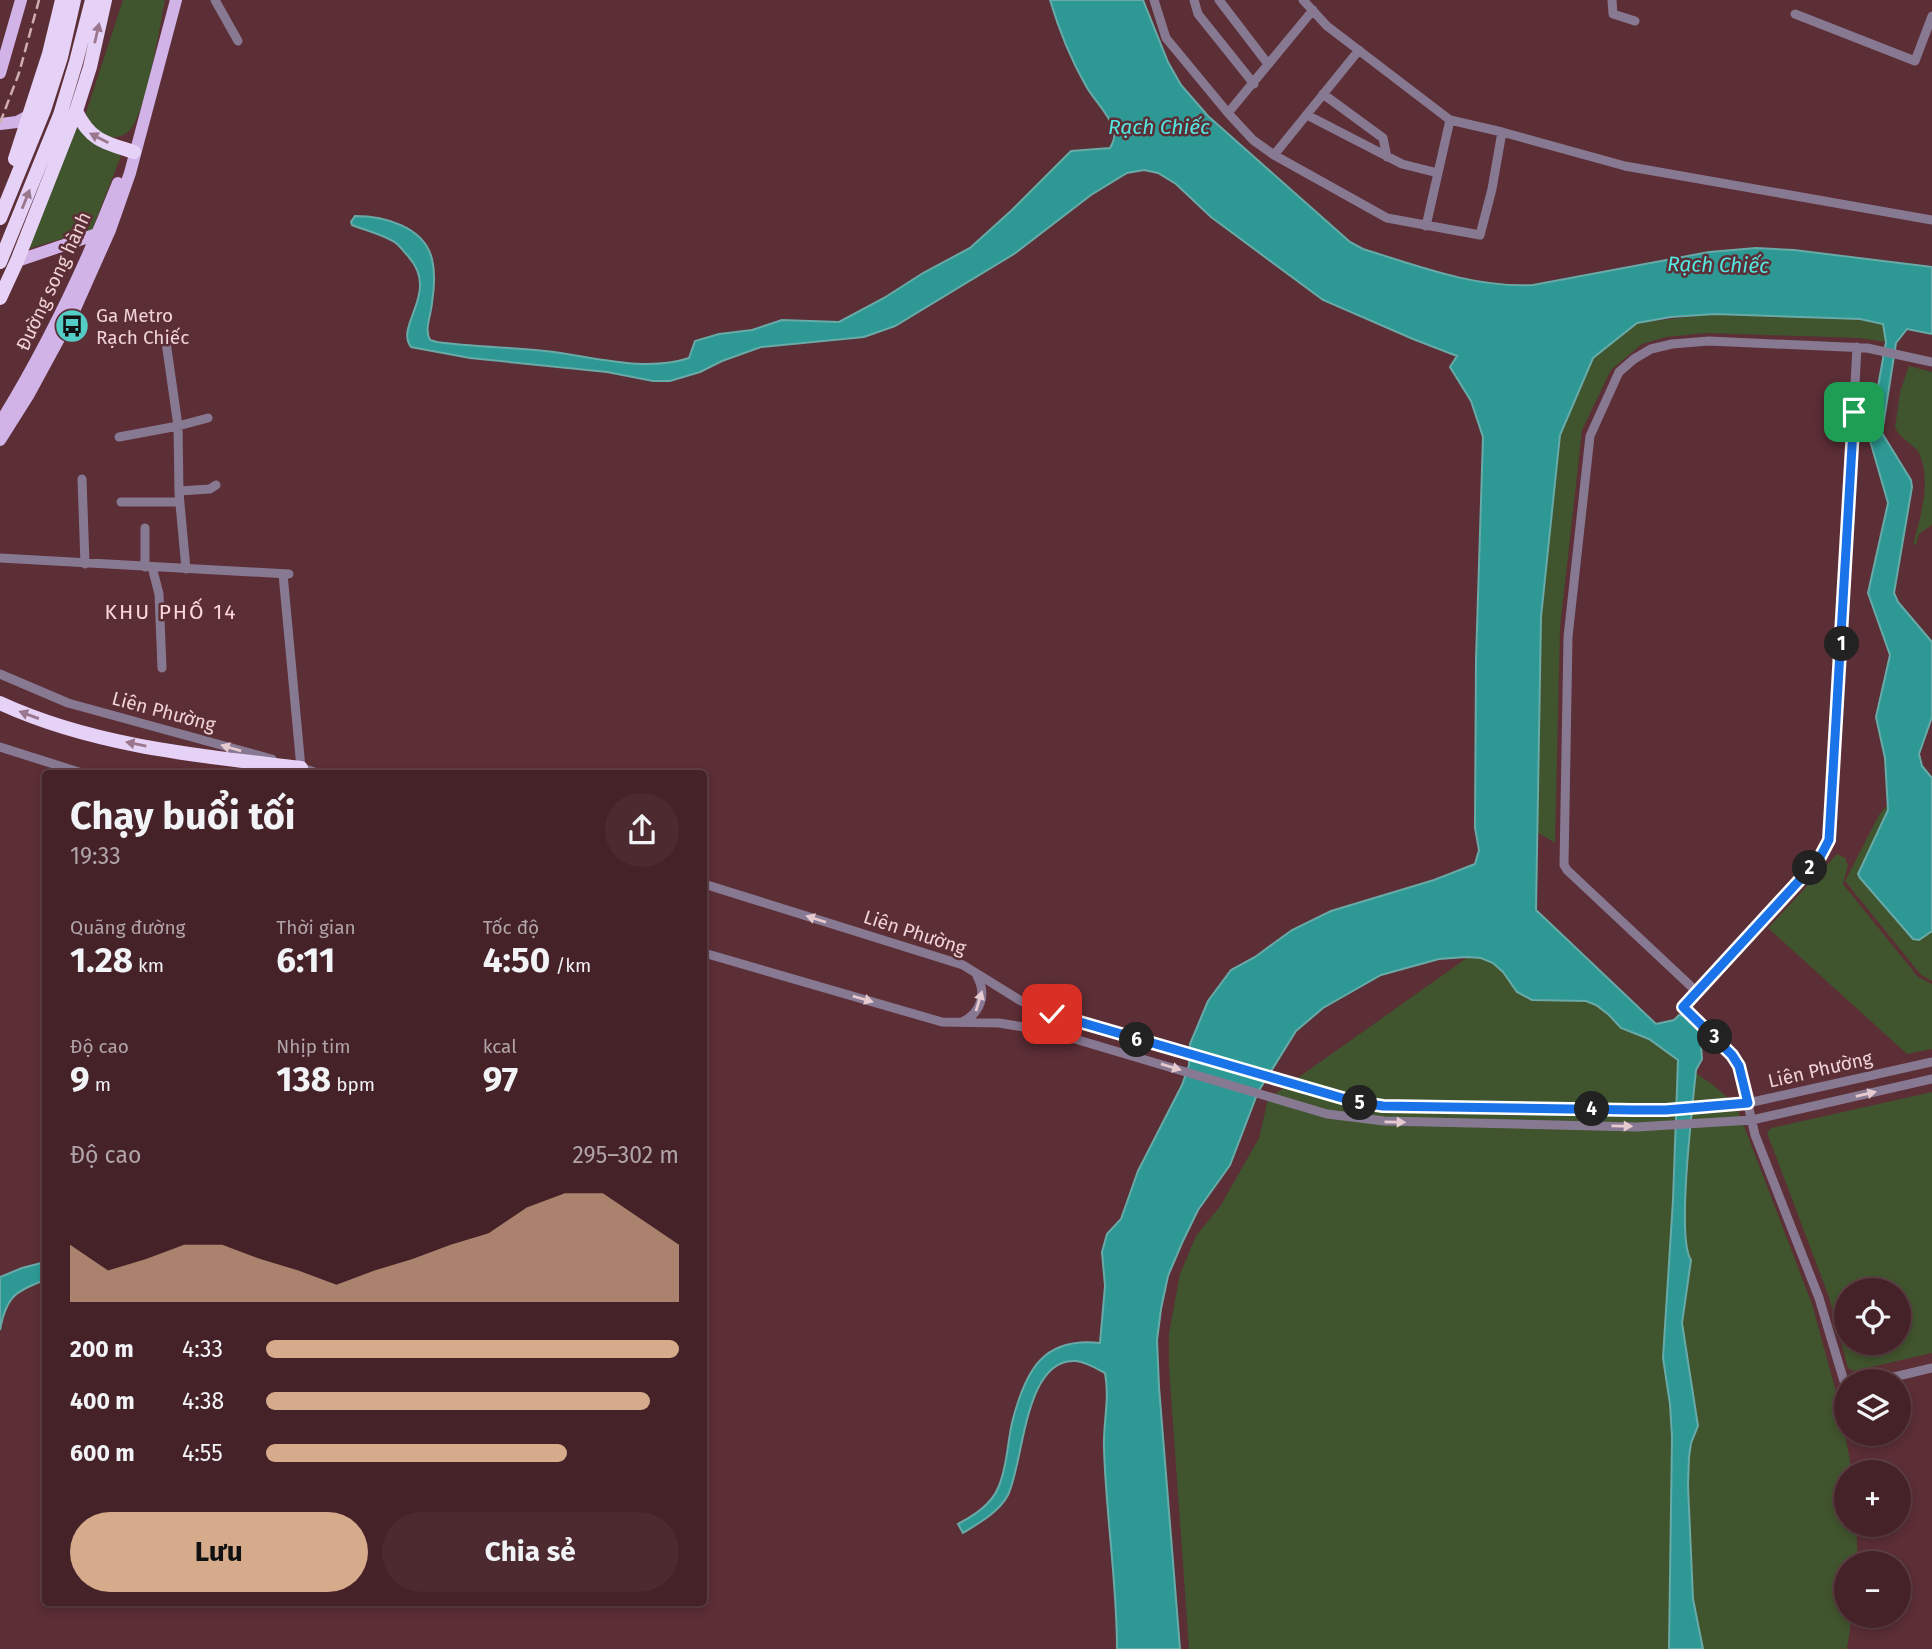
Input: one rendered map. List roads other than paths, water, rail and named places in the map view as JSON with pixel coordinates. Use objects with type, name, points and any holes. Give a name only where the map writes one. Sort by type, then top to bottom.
[{"type":"highway","points":[[0,218],[44,110],[55,56],[62,0]]},
{"type":"highway","points":[[0,196],[74,0]]},
{"type":"highway","points":[[0,298],[76,111],[92,0]]},
{"type":"highway","points":[[0,262],[83,65],[105,0]]},
{"type":"highway","points":[[76,111],[87,132],[95,138],[134,152]]},
{"type":"highway","points":[[0,703],[59,726],[135,745],[301,768]]},
{"type":"main road","points":[[0,73],[21,0]]},
{"type":"main road","name":"Đường song hành","points":[[0,440],[29,394],[73,313],[130,173],[176,0]]},
{"type":"main road","points":[[0,124],[17,122],[30,115]]},
{"type":"main road","points":[[17,261],[104,232]]},
{"type":"main road","name":"Đường song hành","points":[[0,423],[104,232]]},
{"type":"street","points":[[215,0],[239,41]]},
{"type":"street","points":[[1154,0],[1166,38],[1253,140],[1274,155],[1387,218],[1480,235],[1502,132]]},
{"type":"street","points":[[1195,0],[1198,14],[1254,84]]},
{"type":"street","points":[[1219,0],[1268,64]]},
{"type":"street","points":[[1303,0],[1327,26],[1450,120],[1625,166],[1932,220]]},
{"type":"street","points":[[1612,0],[1614,14],[1634,21]]},
{"type":"street","points":[[1228,113],[1313,10]]},
{"type":"street","points":[[1795,14],[1916,61],[1932,16]]},
{"type":"street","points":[[1274,155],[1359,50]]},
{"type":"street","points":[[1323,94],[1383,138],[1387,157]]},
{"type":"street","points":[[1307,115],[1402,164],[1438,173]]},
{"type":"street","points":[[1426,226],[1450,120]]},
{"type":"street","points":[[1697,992],[1564,865],[1568,637],[1591,429],[1619,372],[1634,359],[1658,347],[1709,341],[1857,347],[1932,362]]},
{"type":"street","points":[[166,342],[178,426],[179,491],[186,569]]},
{"type":"street","points":[[1840,1369],[1819,1298],[1755,1135],[1739,1066],[1732,1055],[1683,1007],[1819,859],[1829,840],[1857,347]]},
{"type":"street","points":[[119,437],[208,418]]},
{"type":"street","points":[[82,478],[85,564]]},
{"type":"street","points":[[179,491],[216,485]]},
{"type":"street","points":[[121,502],[180,502]]},
{"type":"street","points":[[145,528],[149,567],[159,594],[162,668]]},
{"type":"street","points":[[0,558],[286,574],[301,768]]},
{"type":"street","name":"Liên Phường","points":[[0,674],[68,703],[307,770]]},
{"type":"street","points":[[0,747],[72,770]]},
{"type":"street","name":"Liên Phường","points":[[707,885],[948,960],[1036,1008],[1331,1097],[1383,1106],[1666,1110],[1748,1103],[1930,1062]]},
{"type":"street","name":"Liên Phường","points":[[707,954],[937,1021],[1031,1027],[1327,1114],[1384,1121],[1624,1126],[1752,1121],[1932,1079]]},
{"type":"street","points":[[958,1023],[973,1016],[981,1002],[982,986],[974,972]]},
{"type":"street","points":[[1822,1086],[1826,1104]]},
{"type":"street","points":[[1911,1373],[1932,1368]]},
{"type":"water","name":"Rạch Chiếc","points":[[1050,0],[1143,0],[1168,62],[1181,85],[1208,116],[1350,242],[1363,249],[1425,269],[1489,283],[1533,285],[1709,252],[1756,248],[1932,267],[1932,334],[1907,329],[1896,343],[1882,433],[1911,480],[1912,487],[1894,593],[1898,602],[1932,642],[1932,717],[1919,754],[1922,766],[1932,778],[1932,931],[1919,940],[1913,939],[1858,874],[1888,810],[1885,758],[1876,717],[1890,655],[1868,593],[1888,503],[1869,437],[1886,342],[1883,324],[1860,319],[1715,314],[1637,323],[1593,358],[1560,435],[1541,617],[1536,910],[1656,1024],[1674,1020],[1679,1015],[1699,1019],[1702,1059],[1696,1070],[1685,1199],[1687,1247],[1691,1260],[1682,1323],[1698,1426],[1691,1443],[1688,1485],[1693,1599],[1703,1649],[1669,1649],[1672,1437],[1663,1358],[1678,1060],[1649,1039],[1621,1028],[1596,1005],[1586,1001],[1532,1000],[1517,992],[1493,963],[1481,958],[1439,959],[1381,975],[1323,1008],[1296,1031],[1258,1092],[1230,1165],[1198,1210],[1182,1243],[1168,1276],[1157,1340],[1180,1649],[1117,1649],[1104,1448],[1107,1392],[1105,1373],[1076,1361],[1059,1364],[1046,1376],[1028,1414],[1008,1495],[994,1512],[963,1533],[958,1524],[986,1505],[998,1488],[1018,1401],[1031,1372],[1040,1360],[1064,1345],[1100,1343],[1105,1286],[1102,1252],[1107,1234],[1121,1219],[1138,1171],[1182,1085],[1189,1065],[1190,1044],[1208,1001],[1231,970],[1255,957],[1292,930],[1331,911],[1434,880],[1475,864],[1479,850],[1475,828],[1476,660],[1483,437],[1471,401],[1450,367],[1457,356],[1323,300],[1211,217],[1176,184],[1158,173],[1144,170],[1127,173],[1091,195],[1014,254],[895,326],[864,337],[761,347],[670,381],[470,358],[411,347],[407,338],[419,295],[417,270],[395,242],[352,225],[351,222],[355,216],[378,218],[401,225],[421,238],[428,248],[433,264],[433,298],[428,331],[430,340],[437,342],[654,364],[689,358],[695,341],[719,334],[752,330],[782,320],[839,322],[970,248],[1071,151],[1110,148],[1114,138],[1113,127],[1075,65]]},
{"type":"water","points":[[42,1263],[42,1281],[14,1297],[5,1310],[0,1330],[0,1277]]},
{"type":"railway","points":[[0,123],[19,73],[39,0]]},
{"type":"place","name":"Ga Metro Rạch Chiếc","points":[[72,326]]},
{"type":"district","name":"KHU PHỐ 14","points":[[171,612]]}]
